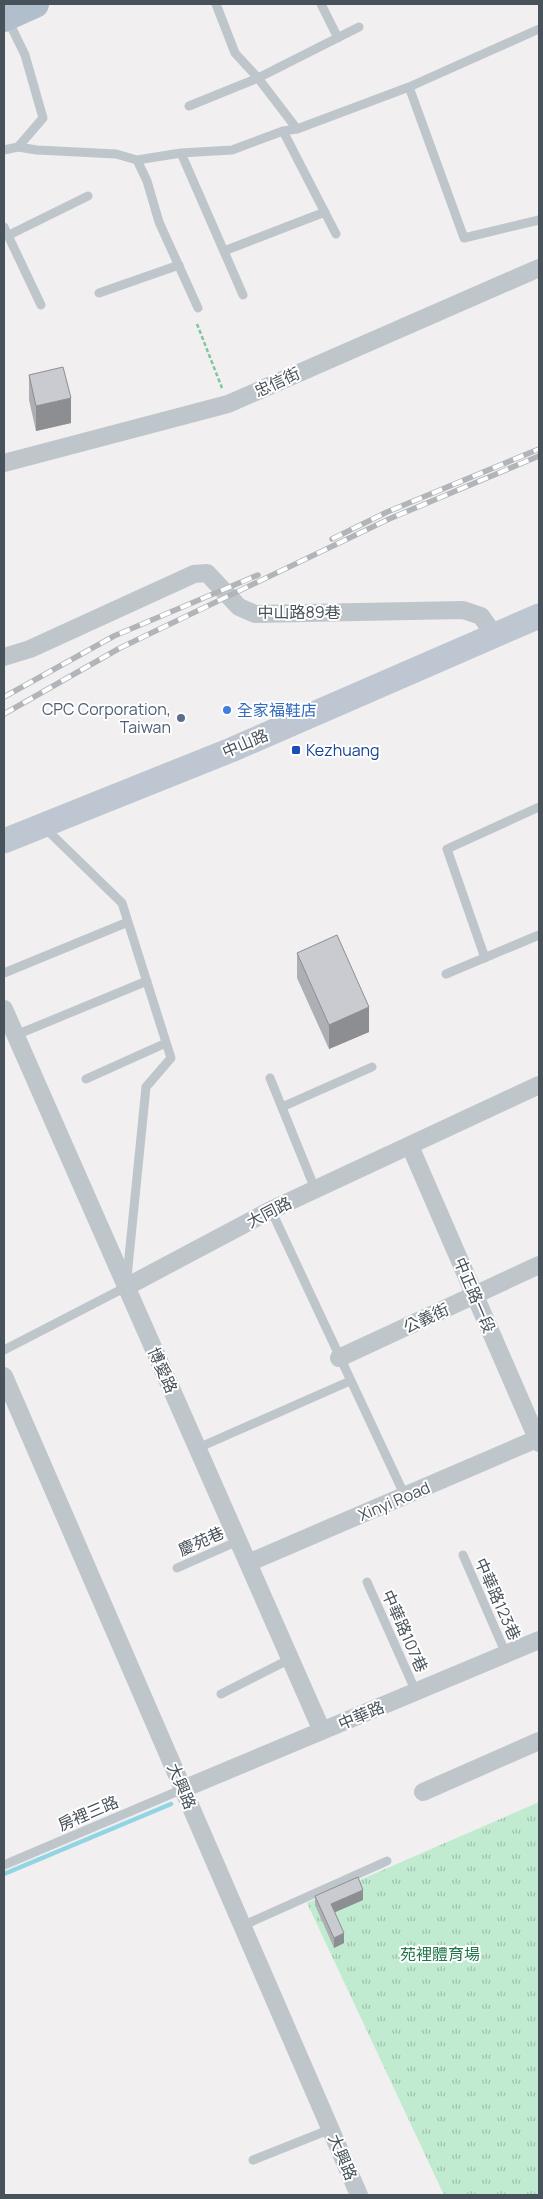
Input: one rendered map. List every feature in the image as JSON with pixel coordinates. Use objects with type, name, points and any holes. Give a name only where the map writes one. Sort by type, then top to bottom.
[{"type":"main road","points":[[5,17],[35,4]]},
{"type":"street","name":"忠信街","points":[[4,463],[228,404],[539,268]]},
{"type":"street","name":"中山路89巷","points":[[4,657],[30,649],[194,574],[207,573],[239,607],[255,614],[463,610],[481,616],[495,636]]},
{"type":"street","name":"中山路","points":[[4,841],[231,750],[539,616]]},
{"type":"street","name":"博愛路","points":[[4,1009],[322,1731]]},
{"type":"street","name":"大同路","points":[[126,1287],[272,1210],[539,1085]]},
{"type":"street","name":"中正路一段","points":[[410,1146],[539,1440]]},
{"type":"street","name":"公義街","points":[[339,1358],[539,1266]]},
{"type":"street","name":"大興路","points":[[4,1376],[360,2195]]},
{"type":"street","name":"Xinyi Road","points":[[248,1563],[539,1440]]},
{"type":"street","name":"中華路","points":[[183,1789],[539,1640]]},
{"type":"street","points":[[423,1792],[539,1741]]},
{"type":"lane","points":[[216,4],[235,53],[258,78],[296,129]]},
{"type":"lane","points":[[321,4],[338,38]]},
{"type":"lane","points":[[5,17],[25,55],[43,118],[18,147]]},
{"type":"lane","points":[[189,106],[258,78],[359,27]]},
{"type":"lane","points":[[4,150],[18,147],[37,150],[116,154],[137,160],[180,153],[232,150],[283,131],[296,129],[409,87],[539,29]]},
{"type":"lane","points":[[409,87],[464,238],[539,220]]},
{"type":"lane","points":[[283,131],[336,234]]},
{"type":"lane","points":[[180,153],[243,294]]},
{"type":"lane","points":[[137,160],[147,181],[159,222],[198,308]]},
{"type":"lane","points":[[8,236],[88,196]]},
{"type":"lane","points":[[224,251],[324,212]]},
{"type":"lane","points":[[4,227],[41,304]]},
{"type":"lane","points":[[99,293],[179,265]]},
{"type":"lane","points":[[485,958],[448,849],[539,807]]},
{"type":"lane","points":[[43,826],[122,903],[171,1058],[146,1087],[126,1287]]},
{"type":"lane","points":[[4,973],[128,922]]},
{"type":"lane","points":[[446,974],[539,935]]},
{"type":"lane","points":[[16,1036],[147,981]]},
{"type":"lane","points":[[86,1079],[166,1043]]},
{"type":"lane","points":[[282,1107],[372,1067]]},
{"type":"lane","points":[[270,1078],[316,1190]]},
{"type":"lane","points":[[272,1210],[339,1358],[405,1496]]},
{"type":"lane","name":"大同路","points":[[4,1350],[126,1287]]},
{"type":"lane","points":[[198,1448],[350,1381]]},
{"type":"lane","name":"慶苑巷","points":[[176,1568],[238,1541]]},
{"type":"lane","name":"中華路123巷","points":[[462,1555],[506,1654]]},
{"type":"lane","name":"中華路107巷","points":[[367,1582],[416,1692]]},
{"type":"lane","points":[[221,1694],[290,1659]]},
{"type":"lane","name":"房裡三路","points":[[4,1865],[183,1789]]},
{"type":"lane","points":[[242,1926],[387,1861]]},
{"type":"lane","points":[[253,2160],[330,2129]]},
{"type":"path","points":[[197,324],[228,404]]},
{"type":"green space","name":"苑裡體育場","points":[[539,1802],[539,2195],[444,2195],[307,1903]]},
{"type":"building","points":[[63,367],[71,398],[36,406],[29,375]]},
{"type":"building","points":[[337,935],[369,1007],[329,1025],[297,953]]},
{"type":"building","points":[[358,1877],[363,1890],[331,1904],[344,1933],[334,1938],[315,1896]]},
{"type":"waterway","points":[[4,1874],[171,1804]]},
{"type":"railway","points":[[332,539],[387,512],[539,449]]},
{"type":"railway","points":[[4,714],[120,648],[389,519],[539,456]]},
{"type":"railway","points":[[4,697],[114,636],[258,575]]},
{"type":"place","name":"全家福鞋店","points":[[227,710]]},
{"type":"place","name":"CPC Corporation, Taiwan","points":[[181,718]]},
{"type":"place","name":"Kezhuang","points":[[296,750]]}]
